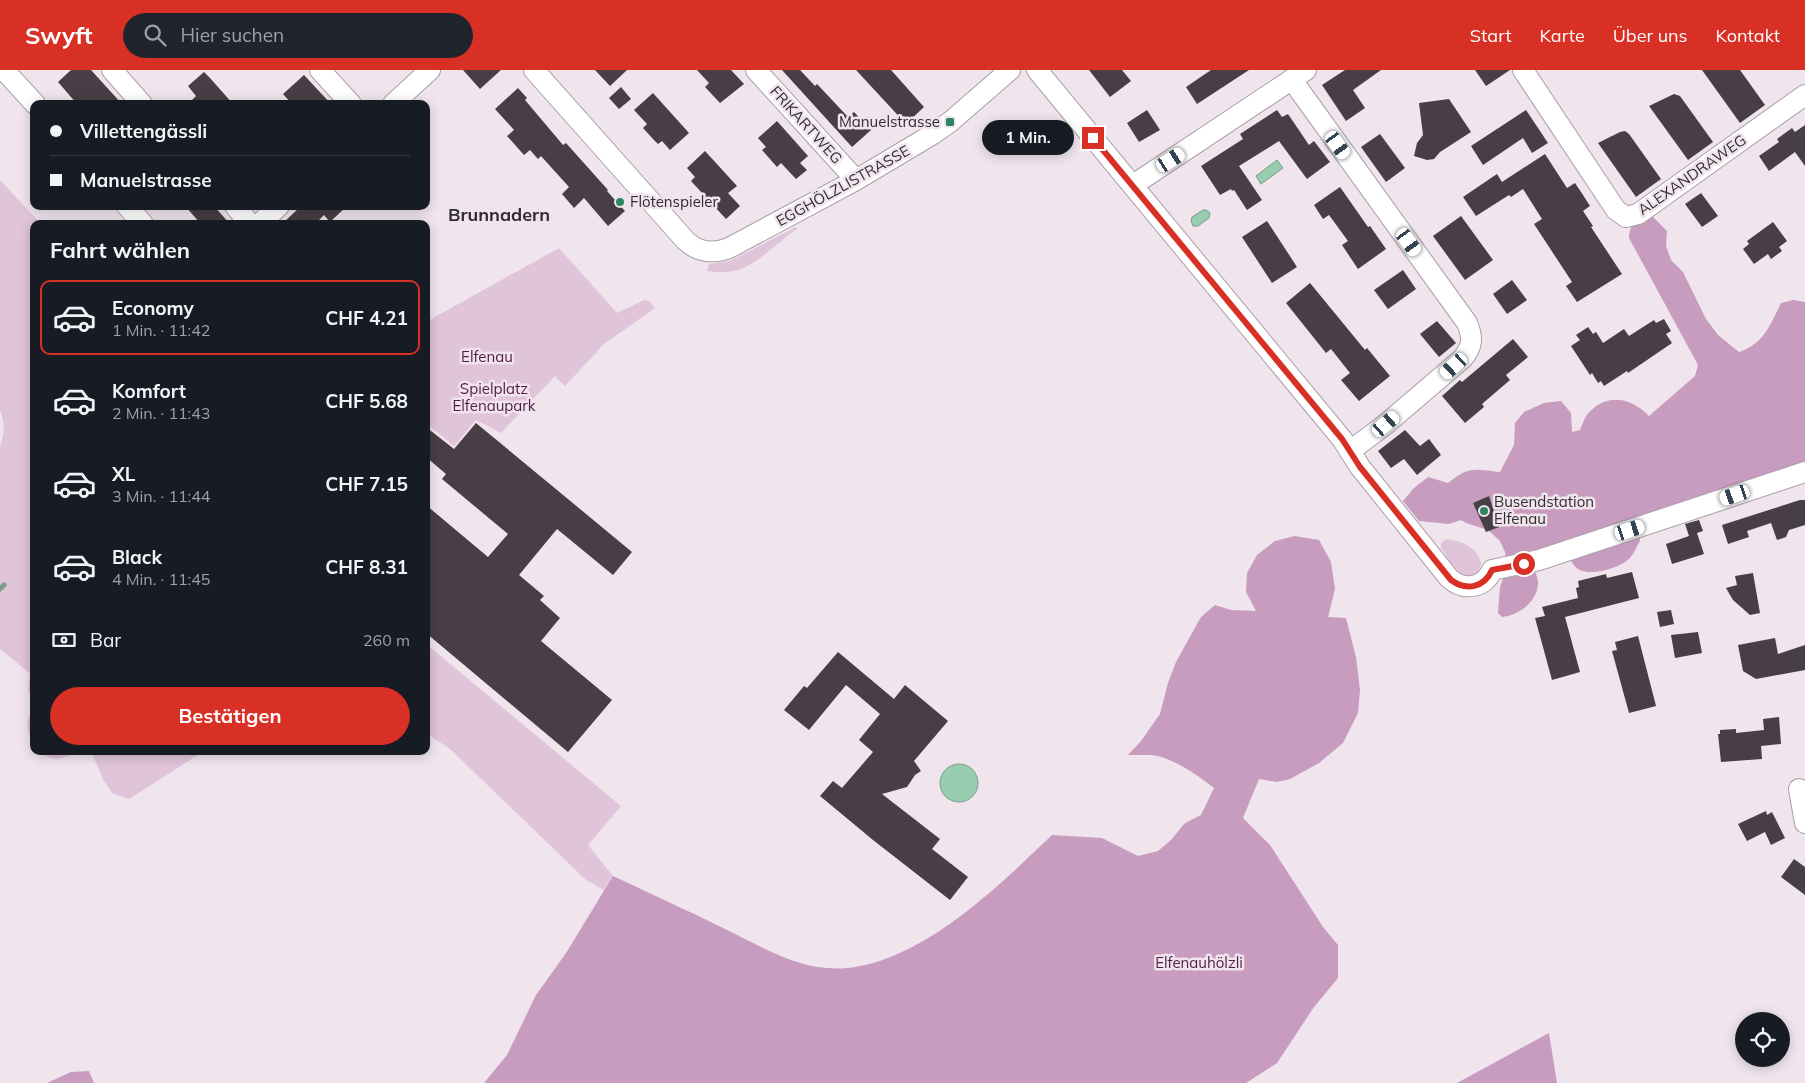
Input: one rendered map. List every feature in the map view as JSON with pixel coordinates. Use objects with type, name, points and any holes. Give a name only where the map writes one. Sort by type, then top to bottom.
[{"type":"street","points":[[4,70],[30,100]]},
{"type":"street","points":[[112,70],[138,100]]},
{"type":"street","points":[[320,70],[347,100]]},
{"type":"street","points":[[397,100],[430,70]]},
{"type":"street","name":"EGGHÖLZLISTRASSE","points":[[534,70],[689,244],[702,250],[716,252],[729,248],[904,152],[947,124],[1010,70]]},
{"type":"street","name":"FRIKARTWEG","points":[[756,70],[856,180]]},
{"type":"street","points":[[1037,70],[1342,439],[1360,467],[1451,580],[1462,586],[1475,586],[1486,580],[1492,570],[1539,560],[1805,472]]},
{"type":"street","name":"ALEXANDRAWEG","points":[[1523,70],[1616,210],[1626,217],[1638,214],[1805,95]]},
{"type":"street","points":[[1133,185],[1299,75],[1467,323],[1471,333],[1472,343],[1469,352],[1462,359],[1350,452]]},
{"type":"street","points":[[131,210],[139,220]]},
{"type":"street","points":[[238,210],[247,220]]},
{"type":"street","points":[[264,220],[275,210]]},
{"type":"street","points":[[1799,789],[1805,822]]},
{"type":"green space","points":[[0,180],[37,220],[30,220],[30,673],[0,649],[0,447],[4,429],[0,411]]},
{"type":"green space","points":[[1649,213],[1667,231],[1666,246],[1671,260],[1683,272],[1706,319],[1718,335],[1739,352],[1755,344],[1760,339],[1781,303],[1793,300],[1805,302],[1805,469],[1638,526],[1640,541],[1633,554],[1625,562],[1613,568],[1598,572],[1578,569],[1572,563],[1568,549],[1531,561],[1538,582],[1534,597],[1520,611],[1502,617],[1498,613],[1500,587],[1507,568],[1505,552],[1500,541],[1488,530],[1461,520],[1449,524],[1419,521],[1403,501],[1414,488],[1428,477],[1448,483],[1467,471],[1484,470],[1500,472],[1514,445],[1515,423],[1524,412],[1544,403],[1561,401],[1571,413],[1572,432],[1580,430],[1586,417],[1594,408],[1610,400],[1626,401],[1649,416],[1695,376],[1698,365],[1629,238],[1632,226]]},
{"type":"green space","points":[[796,227],[797,229],[766,254],[746,267],[734,271],[707,271],[709,264],[730,261]]},
{"type":"green space","name":"Elfenau","points":[[559,248],[617,313],[644,300],[649,301],[655,308],[604,344],[565,386],[555,376],[501,433],[476,420],[454,446],[430,426],[430,320]]},
{"type":"green space","name":"Elfenauhölzli","points":[[1295,536],[1319,540],[1331,562],[1335,589],[1328,617],[1346,618],[1356,657],[1360,690],[1358,713],[1343,743],[1319,763],[1290,779],[1277,782],[1259,779],[1243,818],[1270,845],[1323,927],[1338,945],[1338,978],[1314,1007],[1277,1063],[1246,1083],[484,1083],[507,1055],[536,995],[566,953],[613,876],[783,957],[818,967],[850,968],[883,960],[915,946],[946,926],[976,904],[1052,835],[1102,838],[1138,856],[1158,851],[1171,840],[1185,823],[1201,815],[1214,788],[1177,763],[1152,755],[1128,755],[1141,741],[1160,714],[1176,662],[1201,617],[1215,605],[1231,610],[1256,611],[1246,592],[1247,573],[1257,555],[1275,541]]},
{"type":"green space","points":[[1446,539],[1463,543],[1473,549],[1481,563],[1476,574],[1467,576],[1458,571],[1441,548],[1441,543]]},
{"type":"green space","points":[[430,647],[621,806],[588,845],[613,876],[604,890],[586,880],[450,749],[430,736]]},
{"type":"green space","points":[[30,678],[30,692],[28,691]]},
{"type":"green space","points":[[30,715],[30,736],[28,726]]},
{"type":"green space","points":[[43,755],[69,755],[57,759]]},
{"type":"green space","points":[[93,755],[198,755],[129,799],[112,793],[103,779]]},
{"type":"green space","points":[[1549,1033],[1557,1083],[1457,1083]]},
{"type":"green space","points":[[89,1071],[94,1083],[47,1083],[71,1072]]},
{"type":"shaded area","points":[[1277,160],[1283,168],[1261,184],[1256,176]]},
{"type":"shaded area","points":[[1203,210],[1210,213],[1209,218],[1198,226],[1193,226],[1192,217]]},
{"type":"shaded area","points":[[959,764],[973,769],[978,783],[973,797],[959,802],[945,797],[940,783],[945,769]]},
{"type":"building","points":[[71,70],[91,70],[118,100],[74,100],[58,82]]},
{"type":"building","points":[[463,70],[501,70],[480,89]]},
{"type":"building","points":[[595,70],[627,70],[610,86]]},
{"type":"building","points":[[697,70],[731,70],[744,84],[720,103],[705,87],[709,83]]},
{"type":"building","points":[[782,70],[800,70],[815,86],[817,84],[848,117],[854,112],[871,130],[852,147]]},
{"type":"building","points":[[856,70],[891,70],[924,107],[906,124]]},
{"type":"building","points":[[1089,70],[1122,70],[1131,81],[1110,97]]},
{"type":"building","points":[[1211,70],[1249,70],[1197,104],[1186,87]]},
{"type":"building","points":[[1345,70],[1381,70],[1353,90],[1365,108],[1346,121],[1322,85]]},
{"type":"building","points":[[1475,70],[1510,70],[1486,86]]},
{"type":"building","points":[[1702,70],[1740,70],[1765,105],[1740,123]]},
{"type":"building","points":[[204,72],[229,100],[192,100],[196,96],[188,86]]},
{"type":"building","points":[[304,75],[327,100],[288,100],[283,94]]},
{"type":"building","points":[[621,87],[631,99],[619,109],[609,98]]},
{"type":"building","points":[[518,88],[527,98],[525,100],[563,145],[566,143],[625,211],[608,226],[584,198],[574,208],[562,194],[569,187],[541,156],[538,159],[530,150],[524,155],[507,136],[514,130],[495,109]]},
{"type":"building","points":[[653,93],[689,133],[670,150],[662,141],[658,144],[643,128],[647,124],[634,110]]},
{"type":"building","points":[[1674,94],[1680,96],[1713,142],[1688,160],[1649,106]]},
{"type":"building","points":[[1449,99],[1471,132],[1440,152],[1434,159],[1427,160],[1414,156],[1417,143],[1423,135],[1419,103]]},
{"type":"building","points":[[1147,110],[1160,130],[1139,142],[1127,123]]},
{"type":"building","points":[[1277,110],[1282,117],[1288,114],[1309,145],[1314,141],[1330,162],[1307,179],[1279,141],[1239,166],[1262,200],[1247,210],[1234,190],[1232,191],[1231,189],[1220,195],[1201,166],[1243,139],[1240,134]]},
{"type":"building","points":[[1526,110],[1548,143],[1532,153],[1523,138],[1483,165],[1471,146]]},
{"type":"building","points":[[777,121],[808,156],[800,163],[807,170],[796,179],[781,163],[777,167],[762,150],[766,147],[758,138]]},
{"type":"building","points":[[1805,125],[1805,166],[1795,152],[1769,171],[1759,156],[1779,142],[1777,139],[1792,128],[1795,132]]},
{"type":"building","points":[[1625,131],[1661,179],[1636,197],[1598,143]]},
{"type":"building","points":[[1380,134],[1405,168],[1386,182],[1361,147]]},
{"type":"building","points":[[705,151],[737,186],[728,193],[740,206],[726,219],[691,181],[695,177],[687,168]]},
{"type":"building","points":[[1545,154],[1567,188],[1575,183],[1583,195],[1590,206],[1583,211],[1593,226],[1591,227],[1622,274],[1577,302],[1566,286],[1572,282],[1534,224],[1542,219],[1523,189],[1511,197],[1509,195],[1476,216],[1463,197],[1497,174],[1502,182]]},
{"type":"building","points":[[1340,187],[1386,249],[1358,269],[1342,245],[1348,241],[1329,215],[1323,219],[1314,205]]},
{"type":"building","points":[[1701,193],[1718,216],[1702,227],[1685,204]]},
{"type":"building","points":[[189,210],[218,210],[226,220],[197,220]]},
{"type":"building","points":[[297,210],[343,210],[332,220],[328,220],[324,215],[319,220],[286,220]]},
{"type":"building","points":[[1461,216],[1493,260],[1465,280],[1433,236]]},
{"type":"building","points":[[1267,221],[1297,267],[1272,283],[1242,237]]},
{"type":"building","points":[[1773,222],[1787,241],[1779,247],[1782,251],[1771,259],[1768,254],[1754,264],[1743,249],[1749,244],[1747,241]]},
{"type":"building","points":[[1403,270],[1416,289],[1388,309],[1374,290]]},
{"type":"building","points":[[1512,280],[1527,300],[1507,314],[1493,294]]},
{"type":"building","points":[[1310,283],[1365,350],[1367,348],[1390,376],[1359,401],[1341,380],[1350,373],[1331,349],[1326,353],[1286,303]]},
{"type":"building","points":[[1664,319],[1671,331],[1666,334],[1672,343],[1628,373],[1627,371],[1604,386],[1601,381],[1598,383],[1592,373],[1590,375],[1571,346],[1580,340],[1576,335],[1588,327],[1593,334],[1596,332],[1603,343],[1624,329],[1629,336],[1654,320],[1656,323]]},
{"type":"building","points":[[1437,321],[1456,343],[1439,357],[1420,334]]},
{"type":"building","points":[[1513,339],[1528,357],[1506,375],[1510,380],[1482,404],[1484,407],[1465,423],[1442,396],[1460,380],[1462,382]]},
{"type":"building","points":[[476,423],[632,552],[613,575],[557,529],[519,575],[544,596],[540,600],[560,618],[541,641],[612,700],[568,752],[430,636],[430,508],[488,557],[508,534],[442,479],[446,474],[430,460],[430,430],[454,449]]},
{"type":"building","points":[[1405,430],[1420,446],[1429,439],[1441,455],[1417,475],[1404,459],[1391,468],[1378,451]]},
{"type":"building","name":"Busendstation Elfenau","points":[[1489,496],[1499,527],[1486,532],[1473,503]]},
{"type":"building","points":[[1805,500],[1805,525],[1789,530],[1786,537],[1777,540],[1771,523],[1747,531],[1749,537],[1728,544],[1722,525]]},
{"type":"building","points":[[1699,520],[1703,531],[1697,533],[1704,554],[1672,564],[1666,544],[1689,536],[1685,524]]},
{"type":"building","points":[[1632,572],[1639,598],[1565,617],[1580,672],[1552,680],[1535,618],[1545,616],[1542,607],[1578,598],[1576,588],[1579,587],[1578,581],[1606,574],[1607,578]]},
{"type":"building","points":[[1753,573],[1760,613],[1750,615],[1733,600],[1726,588],[1737,585],[1735,576]]},
{"type":"building","points":[[1671,610],[1674,624],[1660,627],[1657,612]]},
{"type":"building","points":[[1698,632],[1702,653],[1675,658],[1671,635]]},
{"type":"building","points":[[1638,636],[1656,706],[1629,713],[1612,651],[1617,650],[1615,642]]},
{"type":"building","points":[[1775,638],[1778,654],[1805,645],[1805,670],[1756,679],[1743,671],[1738,645]]},
{"type":"building","points":[[838,652],[894,699],[905,685],[948,721],[914,761],[921,771],[915,775],[907,787],[882,794],[940,839],[932,849],[968,877],[950,900],[820,796],[833,781],[842,788],[873,752],[859,740],[880,714],[846,685],[809,730],[784,710],[804,686],[807,688]]},
{"type":"building","points":[[1779,717],[1781,744],[1761,746],[1762,759],[1721,762],[1718,734],[1720,734],[1720,730],[1736,729],[1736,733],[1764,730],[1763,719]]},
{"type":"building","points":[[1766,811],[1767,815],[1772,812],[1785,838],[1771,845],[1765,832],[1747,841],[1738,824]]},
{"type":"building","points":[[1794,859],[1805,867],[1805,895],[1781,877]]},
{"type":"waterway","points":[[0,589],[4,585]]},
{"type":"place","name":"Manuelstrasse","points":[[950,122]]},
{"type":"place","name":"Flötenspieler","points":[[620,202]]},
{"type":"place","name":"Busendstation Elfenau","points":[[1484,511]]},
{"type":"district","name":"Brunnadern","points":[[499,215]]},
{"type":"route","points":[[1093,138],[1342,439],[1360,467],[1454,583],[1468,587],[1475,586],[1486,580],[1492,570],[1524,564]]},
{"type":"park label","name":"Spielplatz Elfenaupark","points":[[494,398]]}]
